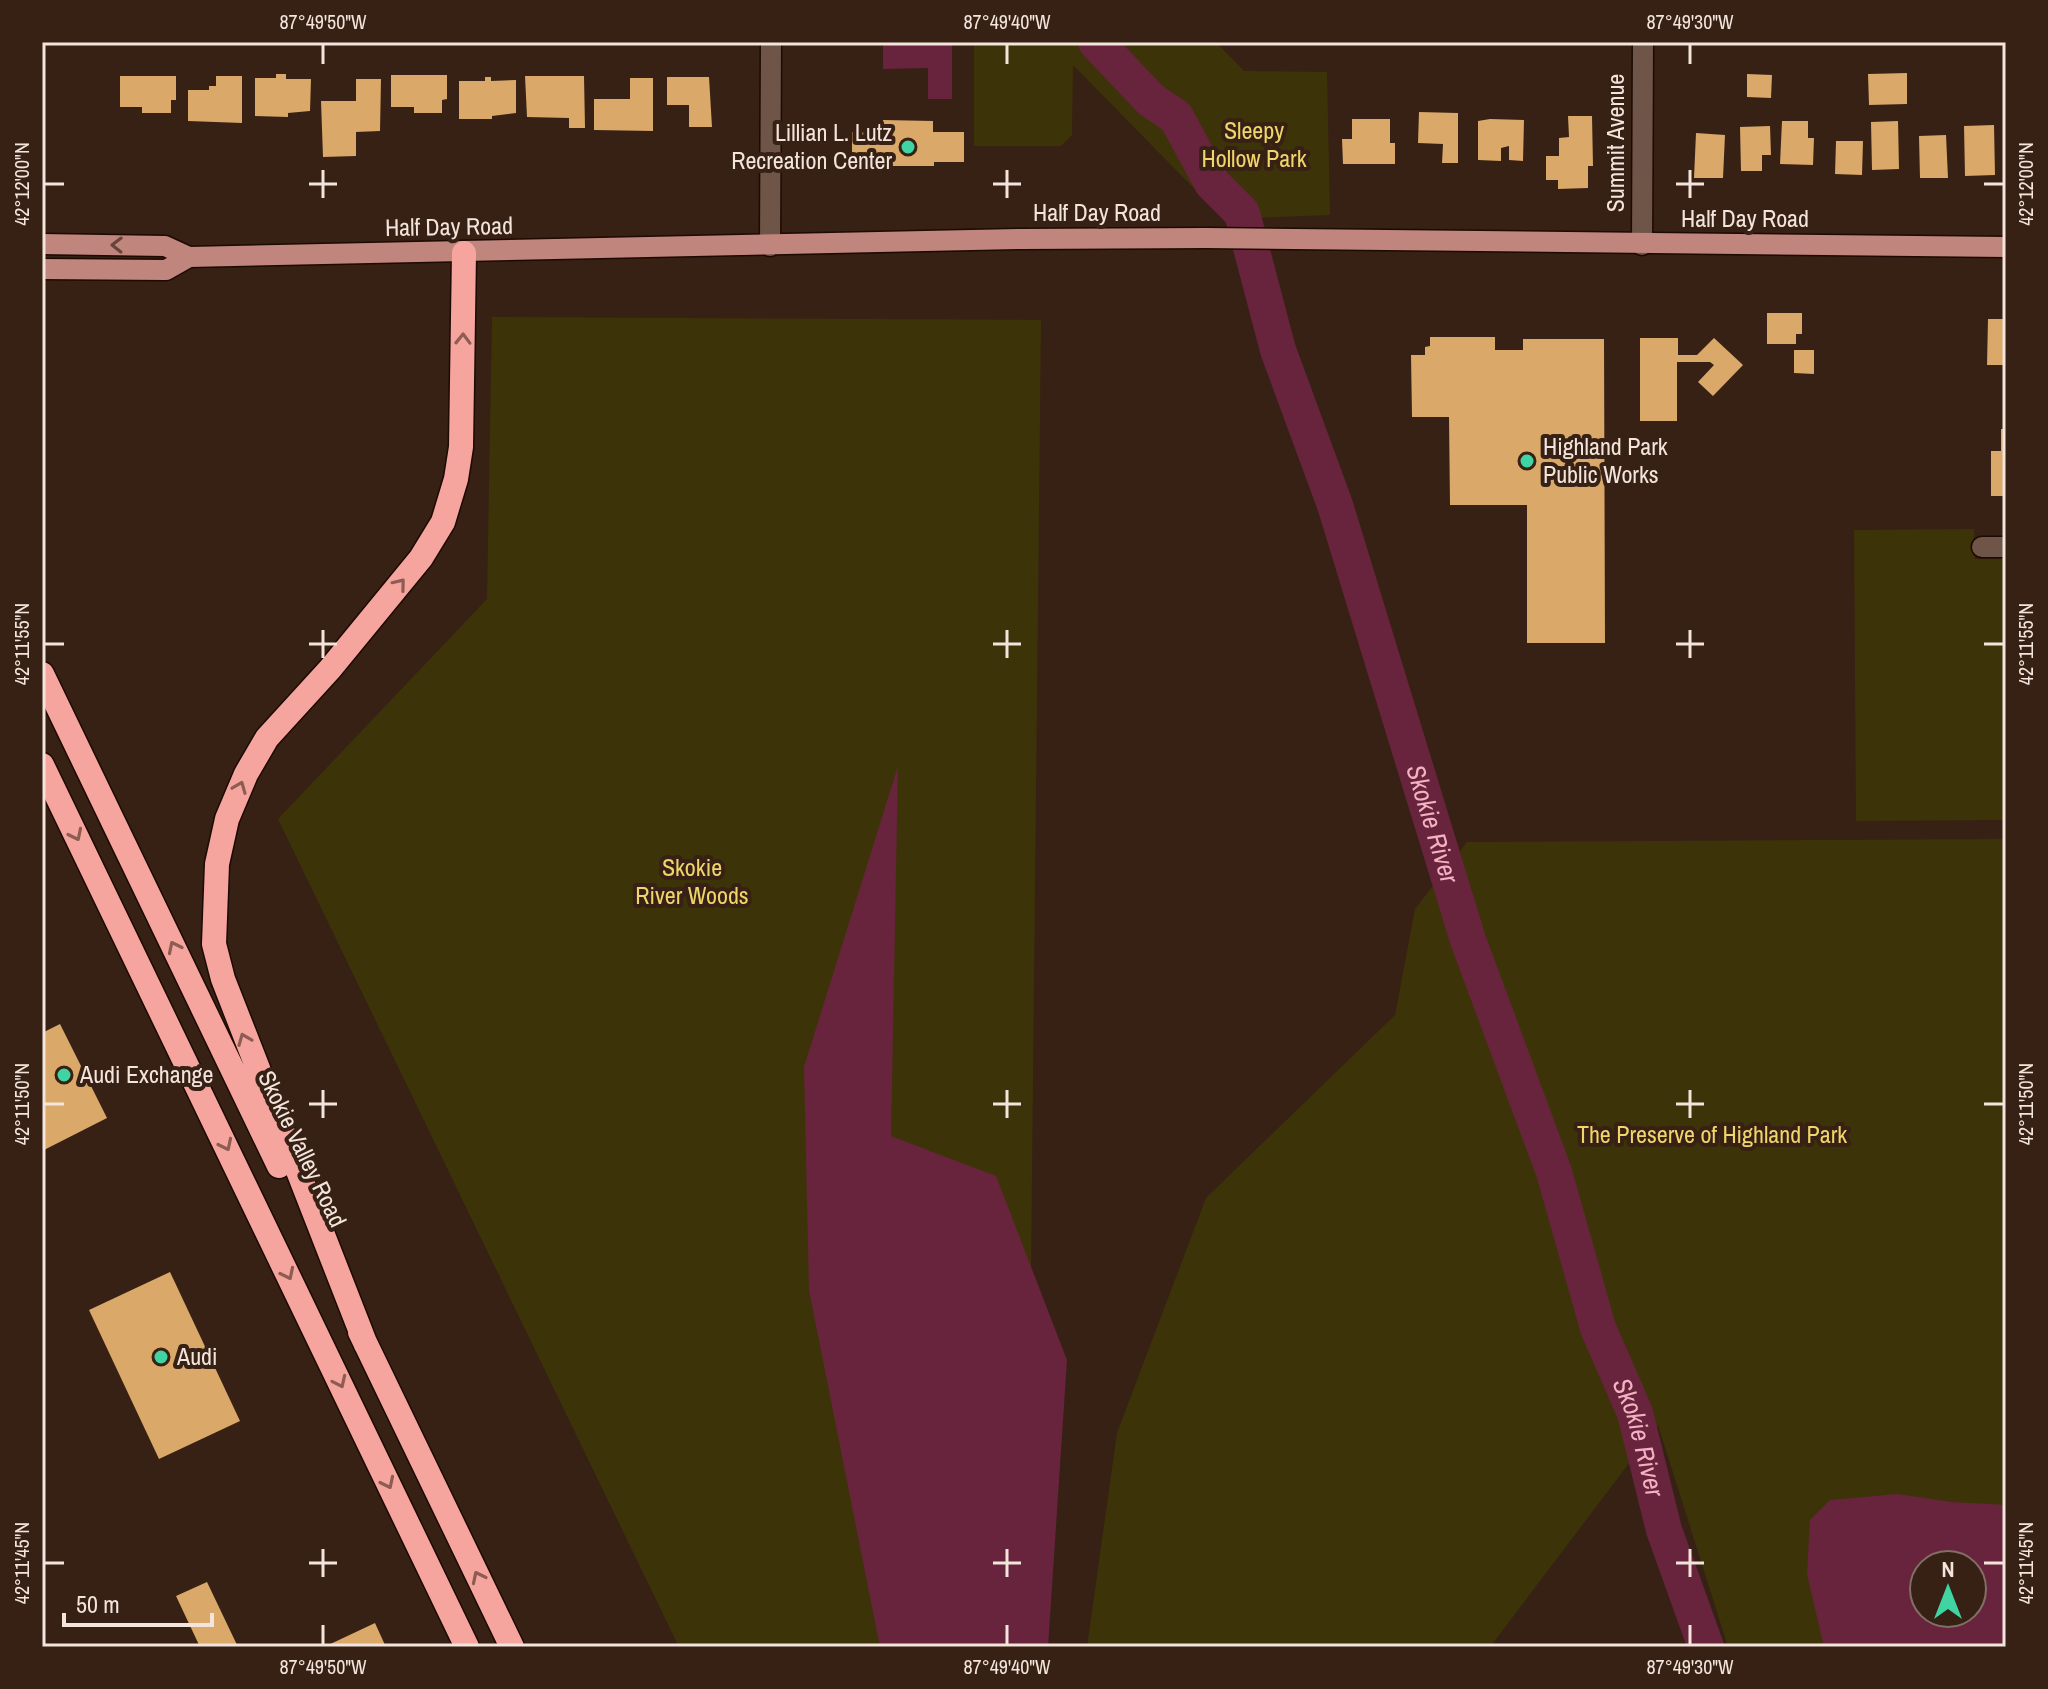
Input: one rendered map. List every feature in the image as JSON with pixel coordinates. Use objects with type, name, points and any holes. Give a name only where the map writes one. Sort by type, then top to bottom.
[{"type":"highway","points":[[366,1345],[223,979],[214,944],[217,864],[227,819],[246,774],[267,738],[330,669],[421,558],[443,522],[456,479],[461,447],[464,253]]},
{"type":"highway","name":"Skokie Valley Road","points":[[42,674],[512,1647]]},
{"type":"highway","points":[[42,765],[467,1647]]},
{"type":"main road","name":"Half Day Road","points":[[42,244],[165,246],[189,257],[1021,239],[1206,238],[2006,247]]},
{"type":"main road","name":"Half Day Road","points":[[42,269],[166,270],[189,257]]},
{"type":"street","points":[[770,246],[771,42]]},
{"type":"street","name":"Summit Avenue","points":[[1642,245],[1643,42]]},
{"type":"street","points":[[1982,547],[2006,547]]},
{"type":"green space","name":"Sleepy Hollow Park","points":[[974,42],[1216,42],[1244,71],[1327,72],[1330,215],[1224,219],[1073,65],[1072,135],[1061,146],[974,146]]},
{"type":"green space","name":"Skokie River Woods","points":[[492,317],[1041,320],[1027,1647],[679,1647],[278,819],[487,599]]},
{"type":"green space","points":[[1974,529],[1975,559],[2006,559],[2006,820],[1856,821],[1854,530]]},
{"type":"green space","name":"The Preserve of Highland Park","points":[[2006,839],[2006,1647],[1728,1647],[1658,1425],[1490,1647],[1087,1647],[1117,1433],[1206,1198],[1395,1015],[1415,909],[1467,842]]},
{"type":"shaded area","points":[[883,42],[952,42],[952,99],[928,99],[928,68],[883,69]]},
{"type":"shaded area","points":[[898,766],[891,1136],[996,1176],[1067,1360],[1048,1647],[880,1647],[809,1290],[804,1067]]},
{"type":"shaded area","points":[[1898,1494],[1951,1502],[2006,1505],[2006,1647],[1824,1647],[1807,1574],[1810,1520],[1830,1500]]},
{"type":"building","points":[[1907,73],[1907,104],[1869,105],[1868,74]]},
{"type":"building","points":[[276,74],[286,74],[286,79],[311,79],[310,111],[288,113],[288,117],[255,116],[255,78],[276,78]]},
{"type":"building","points":[[1747,74],[1772,75],[1771,98],[1747,97]]},
{"type":"building","points":[[391,75],[447,75],[447,99],[442,100],[442,113],[414,113],[414,107],[391,107]]},
{"type":"building","points":[[120,76],[176,76],[176,100],[171,100],[171,113],[142,113],[142,107],[120,107]]},
{"type":"building","points":[[216,76],[242,76],[242,123],[188,121],[188,90],[209,90],[209,86],[216,86]]},
{"type":"building","points":[[525,76],[584,76],[585,128],[569,128],[569,118],[527,117]]},
{"type":"building","points":[[485,77],[491,77],[491,81],[516,80],[516,113],[492,116],[492,119],[459,119],[459,81],[485,81]]},
{"type":"building","points":[[667,77],[709,77],[712,127],[689,127],[689,105],[667,105]]},
{"type":"building","points":[[630,78],[653,78],[653,131],[594,130],[594,99],[630,99]]},
{"type":"building","points":[[356,79],[381,79],[380,131],[356,132],[356,156],[323,157],[321,101],[356,101]]},
{"type":"building","points":[[1419,112],[1458,113],[1458,163],[1442,163],[1443,144],[1418,143]]},
{"type":"building","points":[[1568,116],[1592,116],[1593,166],[1588,166],[1588,188],[1558,189],[1558,180],[1546,180],[1546,156],[1559,156],[1559,138],[1569,137]]},
{"type":"building","points":[[1352,119],[1390,119],[1390,143],[1395,143],[1395,164],[1343,164],[1342,139],[1352,139]]},
{"type":"building","name":"Lillian L. Lutz Recreation Center","points":[[883,120],[933,121],[933,132],[964,132],[964,162],[934,162],[934,166],[883,166],[883,162],[852,162],[852,132],[883,132]]},
{"type":"building","points":[[1524,120],[1523,161],[1509,160],[1509,146],[1501,148],[1501,161],[1478,160],[1478,121]]},
{"type":"building","points":[[1782,121],[1808,121],[1808,138],[1814,138],[1813,165],[1780,164]]},
{"type":"building","points":[[1898,121],[1899,169],[1872,170],[1871,122]]},
{"type":"building","points":[[1994,125],[1995,175],[1965,176],[1964,126]]},
{"type":"building","points":[[1770,126],[1771,155],[1762,155],[1762,171],[1741,171],[1740,127]]},
{"type":"building","points":[[1696,133],[1725,135],[1723,178],[1694,178]]},
{"type":"building","points":[[1946,135],[1948,178],[1920,178],[1919,136]]},
{"type":"building","points":[[1836,141],[1863,141],[1862,175],[1835,174]]},
{"type":"building","points":[[1767,313],[1802,313],[1802,334],[1796,334],[1796,344],[1767,344]]},
{"type":"building","points":[[1988,319],[2006,319],[2006,365],[1987,365]]},
{"type":"building","name":"Highland Park Public Works","points":[[1430,337],[1495,337],[1495,350],[1523,350],[1523,339],[1604,339],[1605,643],[1527,643],[1527,505],[1450,505],[1449,417],[1412,417],[1411,355],[1425,355],[1425,347],[1430,346]]},
{"type":"building","points":[[1640,338],[1678,338],[1678,355],[1697,355],[1714,338],[1743,365],[1713,396],[1698,382],[1714,365],[1710,362],[1677,362],[1677,421],[1640,421]]},
{"type":"building","points":[[1794,350],[1814,350],[1814,374],[1794,373]]},
{"type":"building","points":[[2001,429],[2006,429],[2006,496],[1991,496],[1991,451],[2001,451]]},
{"type":"building","name":"Audi Exchange","points":[[60,1024],[107,1118],[42,1151],[42,1033]]},
{"type":"building","name":"Audi","points":[[170,1272],[240,1421],[159,1459],[89,1310]]},
{"type":"building","points":[[207,1582],[238,1647],[200,1647],[176,1596]]},
{"type":"building","points":[[375,1623],[385,1645],[324,1647]]},
{"type":"waterway","name":"Skokie River","points":[[1096,42],[1151,100],[1176,117],[1212,183],[1242,213],[1278,350],[1335,505],[1468,940],[1554,1172],[1598,1328],[1635,1413],[1664,1530],[1706,1647]]},
{"type":"place","name":"Lillian L. Lutz Recreation Center","points":[[908,147]]},
{"type":"place","name":"Highland Park Public Works","points":[[1527,461]]},
{"type":"place","name":"Audi Exchange","points":[[64,1075]]},
{"type":"place","name":"Audi","points":[[161,1357]]}]
